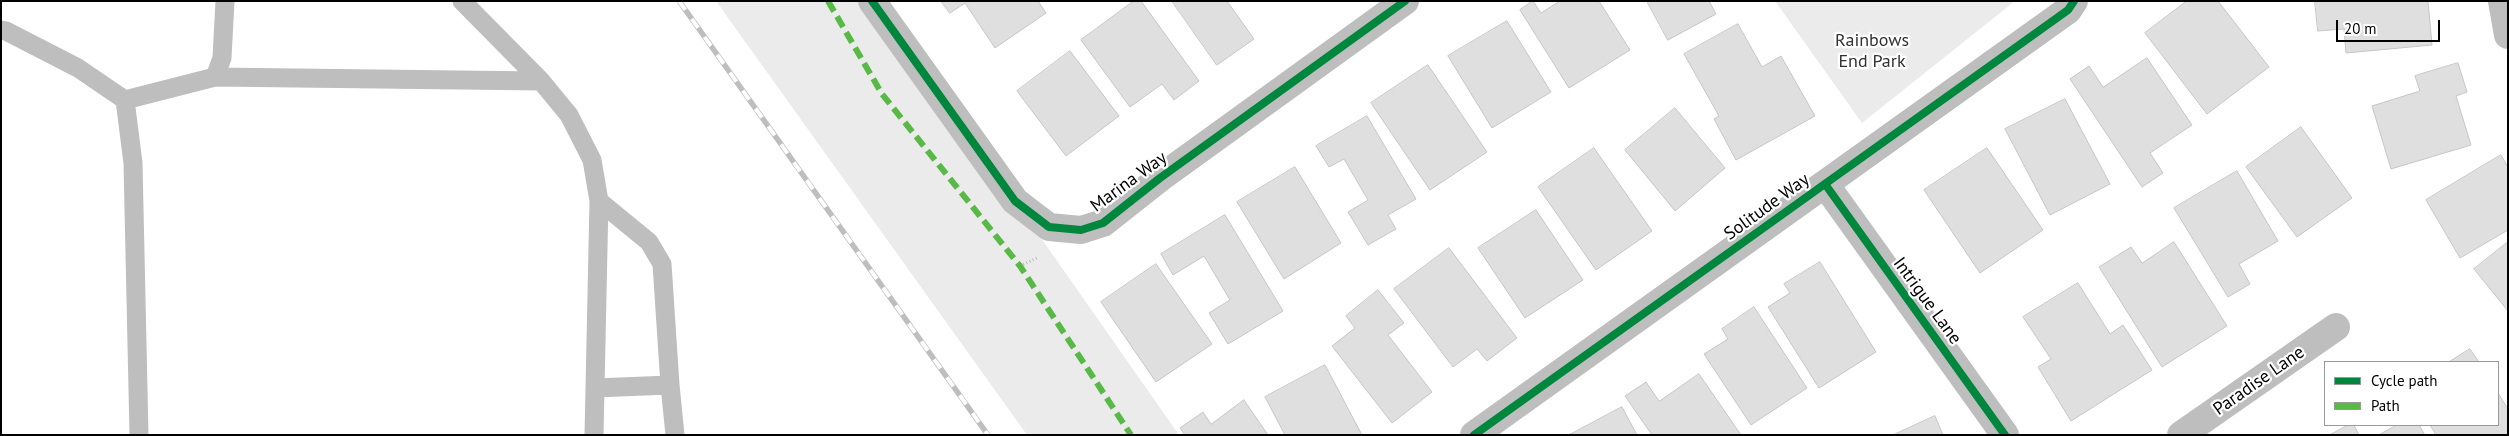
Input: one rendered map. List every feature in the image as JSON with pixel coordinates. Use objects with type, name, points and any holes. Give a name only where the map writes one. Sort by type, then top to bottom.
[{"type":"street","name":"Marina Way","points":[[872,1],[1015,201],[1049,227],[1081,230],[1103,223],[1160,178],[1405,1]]},
{"type":"street","name":"Solitude Way","points":[[1474,435],[2068,10],[2074,1]]},
{"type":"street","points":[[2502,1],[2508,35]]},
{"type":"street","name":"Intrigue Lane","points":[[1825,184],[2005,435]]},
{"type":"street","name":"Paradise Lane","points":[[2181,435],[2336,327]]},
{"type":"lane","points":[[215,77],[222,58],[225,1]]},
{"type":"lane","points":[[462,1],[541,81],[569,115],[592,160],[599,201],[594,435]]},
{"type":"lane","points":[[1,30],[6,30],[78,68],[125,100],[133,163],[138,435]]},
{"type":"lane","points":[[125,100],[215,77],[541,81]]},
{"type":"lane","points":[[599,201],[649,242],[662,264],[675,435]]},
{"type":"lane","points":[[595,388],[670,385]]},
{"type":"green space","points":[[716,1],[875,1],[1179,435],[1027,435]]},
{"type":"green space","name":"Rainbows End Park","points":[[1775,1],[2015,1],[1862,123]]},
{"type":"building","points":[[941,1],[1038,1],[1046,13],[995,48],[965,3],[950,13]]},
{"type":"building","points":[[1134,1],[1141,1],[1199,81],[1174,100],[1162,84],[1130,107],[1081,40]]},
{"type":"building","points":[[1172,1],[1227,1],[1254,39],[1217,65]]},
{"type":"building","points":[[1533,1],[1541,13],[1560,1],[1599,1],[1630,50],[1569,88],[1520,10]]},
{"type":"building","points":[[1647,1],[1709,1],[1716,14],[1668,40]]},
{"type":"building","points":[[2187,1],[2218,1],[2269,67],[2207,114],[2145,33]]},
{"type":"building","points":[[2315,1],[2428,1],[2432,45],[2346,53],[2344,29],[2318,31]]},
{"type":"building","points":[[1507,21],[1551,92],[1492,128],[1448,56]]},
{"type":"building","points":[[1738,24],[1762,67],[1781,56],[1815,116],[1736,160],[1714,119],[1719,116],[1684,54]]},
{"type":"building","points":[[1070,51],[1119,116],[1066,156],[1017,91]]},
{"type":"building","points":[[2147,58],[2192,125],[2150,153],[2163,173],[2142,187],[2070,79],[2089,66],[2103,87]]},
{"type":"building","points":[[2458,63],[2467,92],[2456,96],[2471,145],[2391,169],[2372,106],[2420,91],[2415,76]]},
{"type":"building","points":[[1428,65],[1487,152],[1430,190],[1371,103]]},
{"type":"building","points":[[2065,99],[2110,184],[2050,215],[2005,129]]},
{"type":"building","points":[[1675,108],[1725,168],[1675,211],[1625,150]]},
{"type":"building","points":[[1367,116],[1416,199],[1388,215],[1396,229],[1368,245],[1348,212],[1368,200],[1344,159],[1329,167],[1316,146]]},
{"type":"building","points":[[2301,127],[2352,198],[2297,237],[2246,167]]},
{"type":"building","points":[[1594,148],[1652,231],[1596,270],[1538,187]]},
{"type":"building","points":[[1987,148],[2043,230],[1980,273],[1924,190]]},
{"type":"building","points":[[2501,155],[2508,167],[2508,230],[2460,258],[2426,200]]},
{"type":"building","points":[[1295,167],[1341,243],[1284,279],[1237,202]]},
{"type":"building","points":[[2237,171],[2278,241],[2239,264],[2250,284],[2228,297],[2174,208]]},
{"type":"building","points":[[1536,210],[1583,280],[1525,318],[1478,248]]},
{"type":"building","points":[[1225,215],[1283,311],[1228,344],[1209,313],[1230,300],[1204,256],[1173,275],[1161,254]]},
{"type":"building","points":[[2174,242],[2227,326],[2162,367],[2099,267],[2131,247],[2142,263]]},
{"type":"building","points":[[2508,242],[2508,311],[2474,269]]},
{"type":"building","points":[[1449,248],[1517,338],[1487,361],[1477,349],[1453,367],[1394,289]]},
{"type":"building","points":[[1820,262],[1876,352],[1819,388],[1768,307],[1790,293],[1784,284]]},
{"type":"building","points":[[1156,264],[1212,344],[1156,382],[1101,302]]},
{"type":"building","points":[[2078,283],[2110,334],[2123,325],[2152,370],[2071,421],[2038,367],[2051,359],[2023,317]]},
{"type":"building","points":[[1378,290],[1404,323],[1388,335],[1432,392],[1392,423],[1332,346],[1355,328],[1346,316]]},
{"type":"building","points":[[1754,307],[1807,388],[1751,425],[1704,354],[1728,339],[1722,329]]},
{"type":"building","points":[[2470,349],[2478,361],[2451,361]]},
{"type":"building","points":[[1325,365],[1362,435],[1285,435],[1265,397]]},
{"type":"building","points":[[1699,374],[1741,435],[1652,435],[1625,396],[1646,382],[1659,401]]},
{"type":"building","points":[[2499,395],[2508,409],[2508,435],[2436,435],[2431,426],[2499,426]]},
{"type":"building","points":[[1244,400],[1268,435],[1185,435],[1180,428],[1203,412],[1211,424]]},
{"type":"building","points":[[1622,407],[1637,435],[1569,435]]},
{"type":"building","points":[[1935,416],[1943,435],[1893,435]]},
{"type":"building","points":[[2346,426],[2354,426],[2359,435],[2330,435]]},
{"type":"building","points":[[2395,426],[2420,426],[2425,435],[2379,435]]},
{"type":"railway","points":[[679,1],[988,435]]},
{"type":"marked path","points":[[828,1],[882,94],[1020,266],[1131,435]]},
{"type":"cycle path","points":[[872,1],[1015,201],[1049,227],[1081,230],[1103,223],[1160,178],[1405,1]]},
{"type":"cycle path","points":[[1474,435],[2068,10],[2074,1]]},
{"type":"cycle path","points":[[1825,184],[2005,435]]}]
